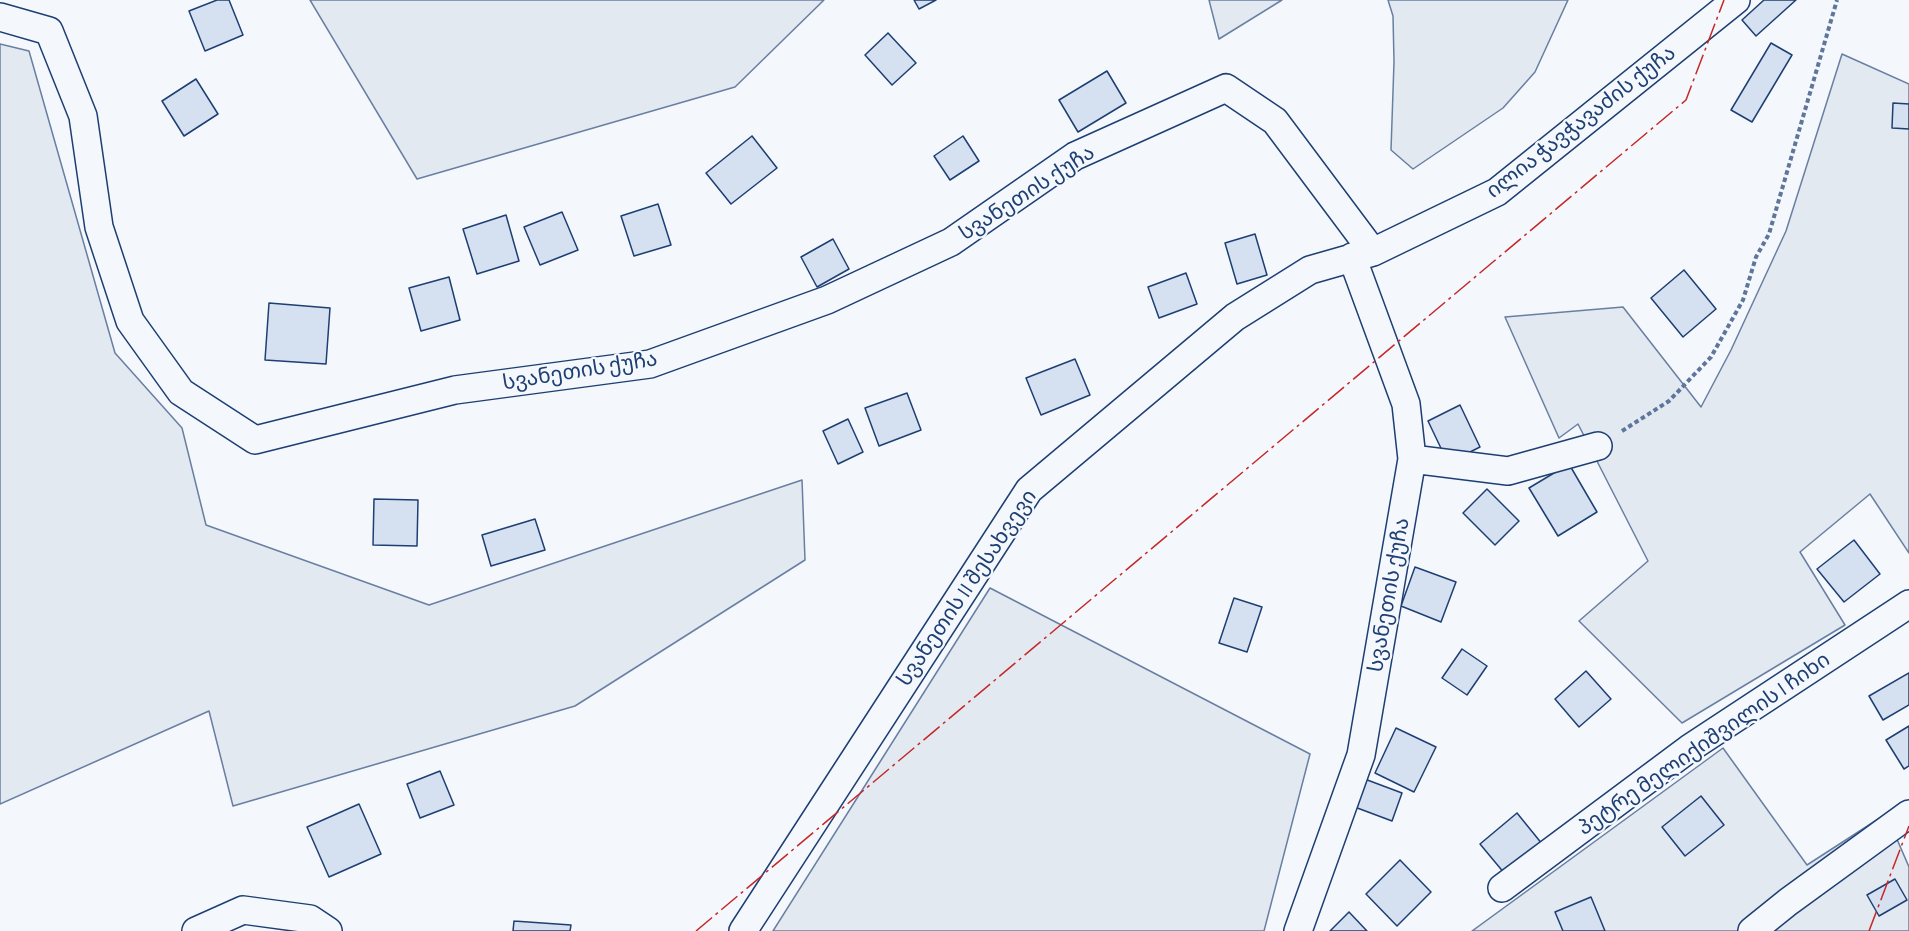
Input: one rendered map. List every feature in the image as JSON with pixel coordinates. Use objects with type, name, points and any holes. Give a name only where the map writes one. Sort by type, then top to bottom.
[{"type":"street","name":"ილია ჭავჭავაძის ქუჩა","points":[[1363,255],[1497,192],[1736,0]]},
{"type":"street","name":"სვანეთის ქუჩა","points":[[0,17],[49,31],[83,116],[99,227],[130,321],[181,392],[255,440],[455,390],[650,364],[805,308],[951,242],[1075,156],[1226,88],[1275,121],[1363,255],[1406,404],[1412,459],[1360,755],[1298,931]]},
{"type":"street","name":"სვანეთის II შესახვევი","points":[[743,931],[1029,490],[1235,317],[1310,270],[1363,255]]},
{"type":"street","points":[[1412,459],[1508,471],[1598,446]]},
{"type":"street","name":"პეტრე მელიქიშვილის I ჩიხი","points":[[1502,888],[1690,748],[1909,604]]},
{"type":"street","points":[[1752,931],[1909,814]]},
{"type":"street","points":[[196,931],[243,910],[310,919],[328,931]]},
{"type":"path","points":[[1598,446],[1669,401],[1711,357],[1743,300],[1756,257],[1769,234],[1837,0]]},
{"type":"shaded area","points":[[310,0],[824,0],[735,87],[417,179]]},
{"type":"shaded area","points":[[1209,0],[1282,0],[1219,39]]},
{"type":"shaded area","points":[[1388,0],[1568,0],[1535,72],[1503,108],[1413,169],[1391,150],[1394,62],[1393,16]]},
{"type":"shaded area","points":[[0,44],[29,51],[115,353],[182,428],[206,525],[429,605],[802,480],[805,560],[575,706],[233,806],[209,711],[0,804]]},
{"type":"shaded area","points":[[1842,54],[1909,84],[1909,553],[1870,494],[1800,552],[1845,625],[1682,723],[1579,621],[1648,561],[1578,424],[1559,438],[1505,317],[1623,307],[1701,407],[1731,350],[1786,231]]},
{"type":"shaded area","points":[[990,588],[1310,754],[1264,931],[773,931]]},
{"type":"shaded area","points":[[1723,748],[1807,865],[1886,814],[1909,867],[1909,931],[1472,931]]},
{"type":"building","points":[[217,0],[229,0],[243,35],[205,51],[189,11]]},
{"type":"building","points":[[914,0],[936,0],[919,9]]},
{"type":"building","points":[[1764,0],[1796,0],[1756,36],[1742,20]]},
{"type":"building","points":[[888,33],[916,63],[892,85],[865,55]]},
{"type":"building","points":[[1771,43],[1792,55],[1752,122],[1731,110]]},
{"type":"building","points":[[1107,71],[1126,103],[1078,132],[1059,100]]},
{"type":"building","points":[[196,79],[218,114],[184,136],[162,101]]},
{"type":"building","points":[[1893,103],[1909,104],[1909,129],[1892,128]]},
{"type":"building","points":[[752,136],[777,168],[731,204],[706,173]]},
{"type":"building","points":[[963,136],[979,161],[950,180],[934,156]]},
{"type":"building","points":[[658,204],[671,245],[634,256],[621,216]]},
{"type":"building","points":[[562,212],[578,250],[540,265],[524,227]]},
{"type":"building","points":[[506,215],[519,261],[477,274],[463,229]]},
{"type":"building","points":[[1255,234],[1267,275],[1237,284],[1225,243]]},
{"type":"building","points":[[833,239],[849,269],[817,287],[801,257]]},
{"type":"building","points":[[1684,270],[1716,309],[1683,337],[1651,298]]},
{"type":"building","points":[[1186,273],[1197,304],[1159,318],[1148,287]]},
{"type":"building","points":[[449,277],[460,320],[421,331],[409,288]]},
{"type":"building","points":[[269,303],[330,308],[326,364],[265,360]]},
{"type":"building","points":[[1075,359],[1090,395],[1041,415],[1026,378]]},
{"type":"building","points":[[907,393],[921,430],[879,446],[865,408]]},
{"type":"building","points":[[1460,405],[1480,447],[1448,463],[1428,421]]},
{"type":"building","points":[[848,419],[863,452],[838,464],[823,431]]},
{"type":"building","points":[[1569,464],[1597,512],[1558,536],[1529,488]]},
{"type":"building","points":[[1487,489],[1519,521],[1495,545],[1463,513]]},
{"type":"building","points":[[374,499],[418,500],[417,546],[373,545]]},
{"type":"building","points":[[535,519],[545,550],[491,566],[482,535]]},
{"type":"building","points":[[1854,540],[1880,574],[1844,602],[1817,569]]},
{"type":"building","points":[[1415,567],[1456,582],[1441,622],[1401,606]]},
{"type":"building","points":[[1234,598],[1262,607],[1247,652],[1219,643]]},
{"type":"building","points":[[1462,649],[1487,666],[1467,695],[1442,678]]},
{"type":"building","points":[[1586,671],[1611,699],[1579,727],[1555,699]]},
{"type":"building","points":[[1909,673],[1909,705],[1883,720],[1869,696]]},
{"type":"building","points":[[1909,726],[1909,766],[1904,769],[1886,740]]},
{"type":"building","points":[[1396,728],[1436,747],[1414,792],[1375,773]]},
{"type":"building","points":[[440,771],[454,805],[420,818],[407,784]]},
{"type":"building","points":[[1362,778],[1402,793],[1392,821],[1352,806]]},
{"type":"building","points":[[1701,796],[1724,825],[1685,856],[1662,827]]},
{"type":"building","points":[[359,804],[381,854],[329,877],[307,827]]},
{"type":"building","points":[[1517,813],[1547,850],[1510,880],[1480,844]]},
{"type":"building","points":[[1400,860],[1431,892],[1397,926],[1366,894]]},
{"type":"building","points":[[1895,879],[1907,900],[1879,916],[1867,895]]},
{"type":"building","points":[[1591,897],[1605,931],[1563,931],[1555,912]]},
{"type":"building","points":[[1349,912],[1367,931],[1330,931]]},
{"type":"building","points":[[514,921],[571,925],[570,931],[513,931]]},
{"type":"power","points":[[696,931],[1686,100],[1724,0]]},
{"type":"power","points":[[1869,931],[1909,826]]}]
